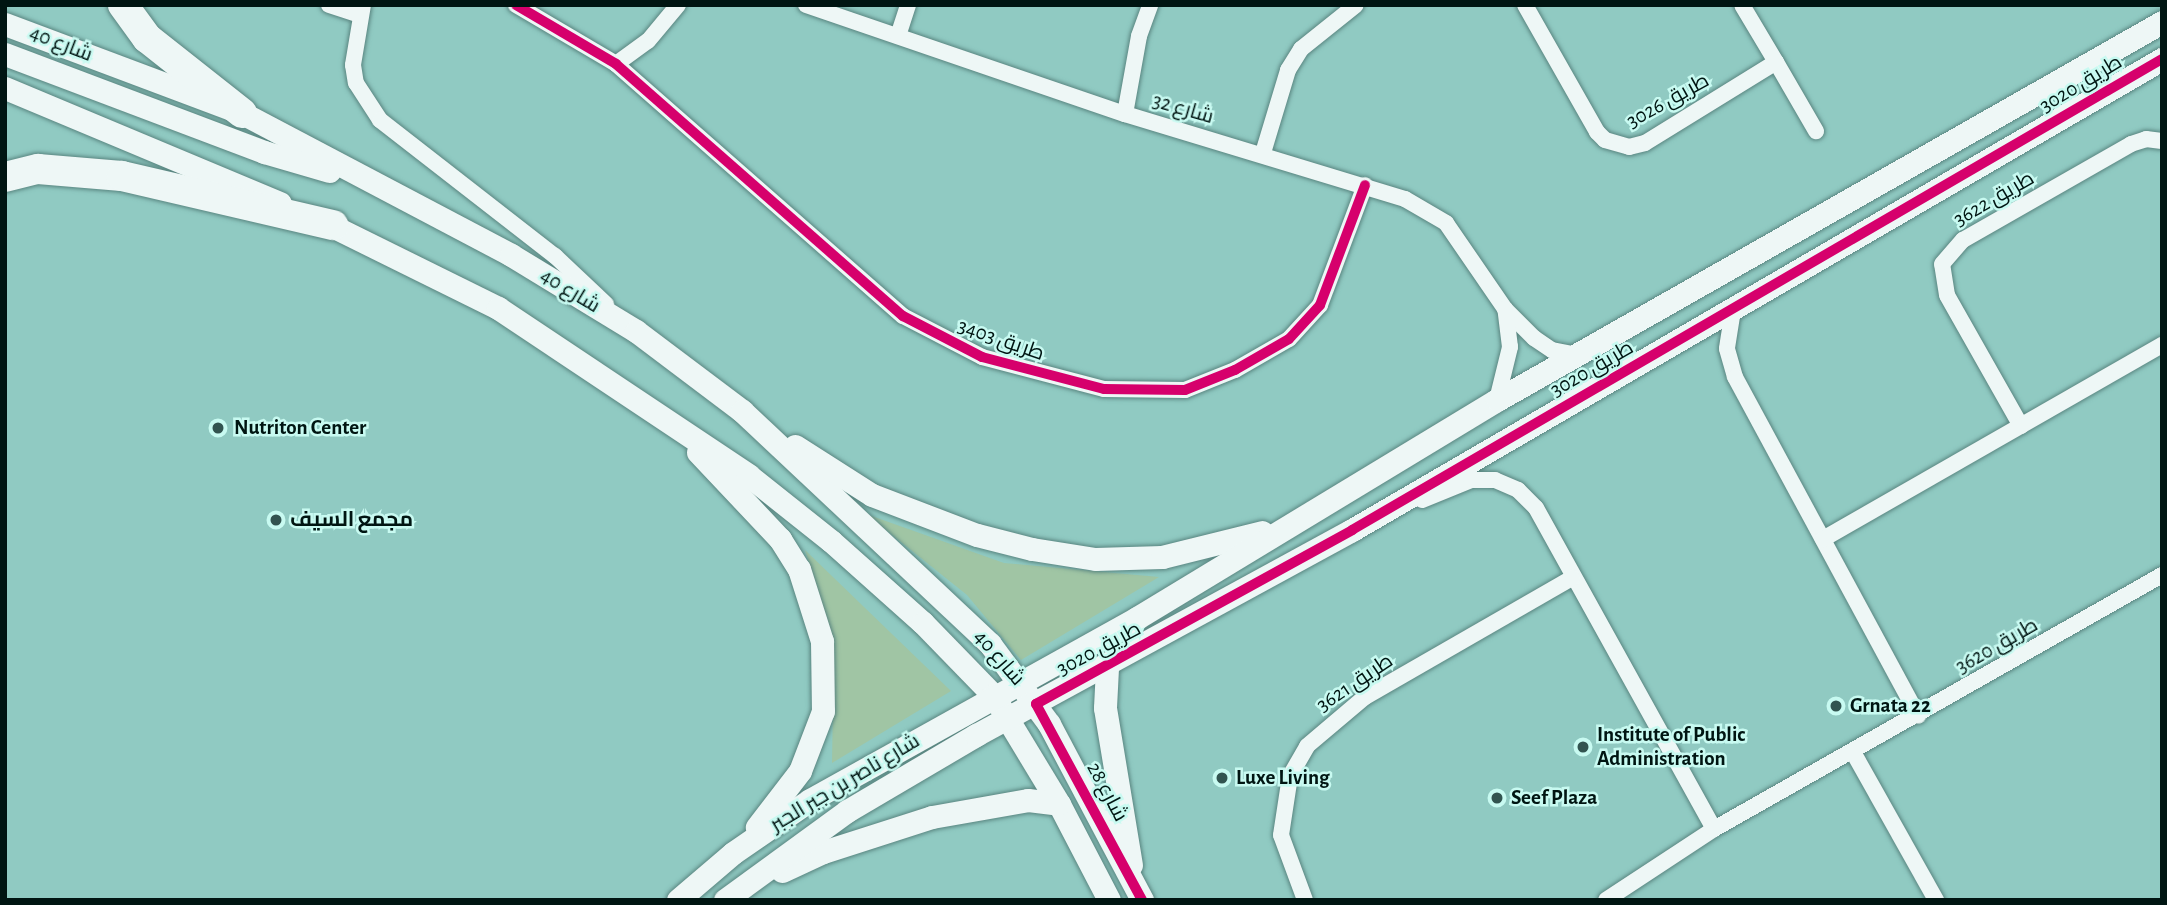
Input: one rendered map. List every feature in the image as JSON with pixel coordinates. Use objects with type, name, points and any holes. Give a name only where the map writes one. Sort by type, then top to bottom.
[{"type":"highway","points":[[123,5],[147,38],[242,113]]},
{"type":"highway","points":[[5,177],[38,169],[122,176],[333,225]]},
{"type":"main road","name":"طريق 3020","points":[[1021,682],[1497,400],[2162,22]]},
{"type":"main road","name":"شارع 40","points":[[5,24],[242,113],[510,255],[636,331],[742,411],[906,563],[990,644],[1036,704]]},
{"type":"main road","points":[[5,54],[264,152],[372,184]]},
{"type":"main road","name":"طريق 3020","points":[[1036,704],[1107,668],[1352,530],[2161,60]]},
{"type":"main road","name":"شارع 40","points":[[5,88],[333,225],[498,308],[665,417],[831,541],[923,624],[993,695],[1008,720]]},
{"type":"main road","points":[[742,411],[872,495],[977,535],[1032,549],[1095,559],[1163,557],[1223,545],[1298,520]]},
{"type":"main road","points":[[665,417],[780,539],[799,569],[822,642],[823,711],[800,771],[733,853]]},
{"type":"main road","points":[[1107,668],[1107,729],[1138,893]]},
{"type":"main road","name":"شارع ناصر بن جبر الجبر","points":[[678,900],[733,853],[810,800],[993,695],[1021,682]]},
{"type":"main road","name":"شارع ناصر بن جبر الجبر","points":[[729,897],[847,811],[1036,704]]},
{"type":"main road","name":"شارع 28","points":[[1036,704],[1138,893]]},
{"type":"main road","points":[[1008,720],[1059,804],[1109,900]]},
{"type":"main road","points":[[729,897],[823,852],[932,817],[1028,800],[1059,804]]},
{"type":"street","points":[[329,5],[361,10],[353,65],[356,83],[380,120],[555,256],[636,331]]},
{"type":"street","points":[[516,5],[616,64],[648,41],[678,5]]},
{"type":"street","name":"شارع 32","points":[[806,5],[1125,114],[1263,153],[1425,208],[1446,223],[1505,309]]},
{"type":"street","points":[[898,36],[908,5]]},
{"type":"street","points":[[1263,153],[1288,70],[1301,48],[1356,5]]},
{"type":"street","name":"طريق 3026","points":[[1525,5],[1597,132],[1615,144],[1629,147],[1645,142],[1776,62]]},
{"type":"street","points":[[1742,5],[1816,131]]},
{"type":"street","points":[[1125,114],[1147,6]]},
{"type":"street","name":"طريق 3403","points":[[616,64],[903,316],[940,339],[982,357],[1104,389],[1185,390],[1235,370],[1289,339],[1320,305],[1365,186]]},
{"type":"street","name":"طريق 3622","points":[[2021,426],[1947,295],[1942,264],[1962,240],[2131,144],[2162,141]]},
{"type":"street","points":[[1505,309],[1543,345],[1577,355]]},
{"type":"street","points":[[1497,400],[1510,347],[1505,309]]},
{"type":"street","points":[[1734,310],[1727,349],[1735,377],[1918,716]]},
{"type":"street","points":[[1823,539],[2162,345]]},
{"type":"street","points":[[1352,530],[1471,480],[1496,480],[1518,490],[1536,508],[1572,578],[1714,829]]},
{"type":"street","name":"طريق 3620","points":[[1606,900],[1714,829],[1918,716],[2162,575]]},
{"type":"street","name":"طريق 3621","points":[[1305,900],[1281,835],[1290,776],[1307,746],[1365,697],[1572,578]]},
{"type":"street","points":[[1853,752],[1936,900]]},
{"type":"green space","points":[[866,514],[1004,563],[1159,577],[1021,660],[967,595]]},
{"type":"green space","points":[[805,550],[951,691],[832,763],[834,643]]},
{"type":"cycle path","points":[[516,5],[616,64],[903,316],[982,357],[1104,389],[1185,390],[1235,370],[1289,339],[1320,305],[1365,185]]},
{"type":"cycle path","points":[[1142,900],[1036,704],[1352,530],[2162,59]]},
{"type":"place","name":"Nutriton Center","points":[[218,428]]},
{"type":"place","name":"مجمع السيف","points":[[276,520]]},
{"type":"place","name":"Grnata 22","points":[[1836,706]]},
{"type":"place","name":"Institute of Public Administration","points":[[1583,747]]},
{"type":"place","name":"Luxe Living","points":[[1222,778]]},
{"type":"place","name":"Seef Plaza","points":[[1497,798]]}]
